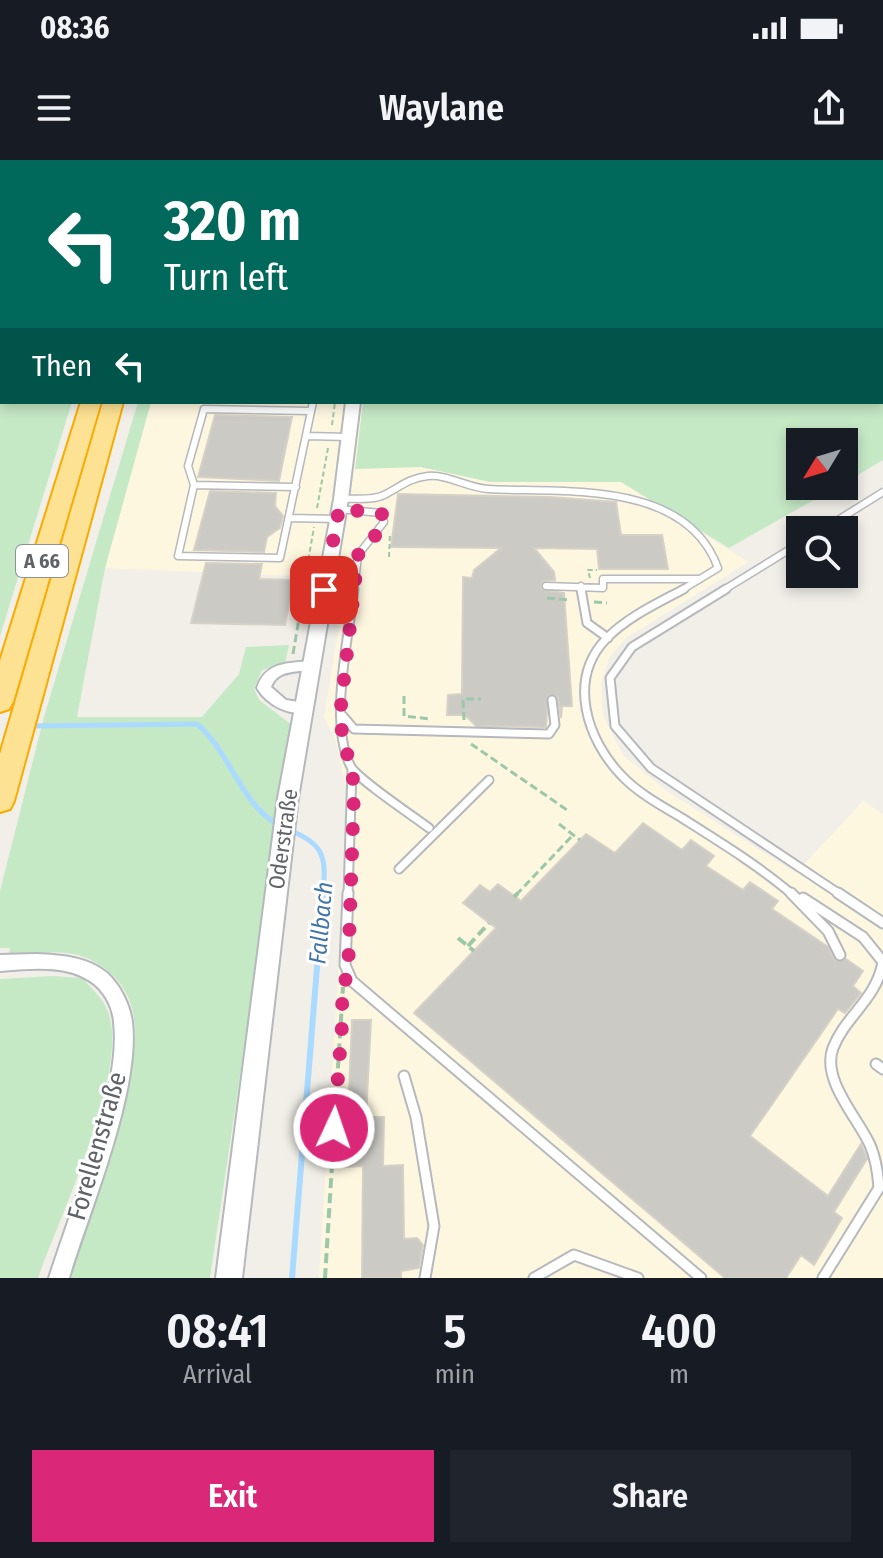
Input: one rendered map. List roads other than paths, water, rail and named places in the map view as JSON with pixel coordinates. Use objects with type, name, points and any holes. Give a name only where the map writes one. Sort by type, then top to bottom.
[{"type":"highway","name":"A 66","points":[[0,702],[90,404]]},
{"type":"highway","name":"A 66","points":[[0,801],[112,404]]},
{"type":"street","name":"Oderstraße","points":[[229,1278],[288,798],[339,509],[353,404]]},
{"type":"street","points":[[305,708],[286,706],[272,699],[264,688],[267,675],[311,666]]},
{"type":"street","name":"Forellenstraße","points":[[4,963],[68,963],[97,976],[117,1002],[123,1023],[117,1089],[59,1278]]},
{"type":"lane","points":[[311,411],[204,409],[188,466],[194,485],[178,556],[280,558],[313,404]]},
{"type":"lane","points":[[307,436],[348,437]]},
{"type":"lane","points":[[289,518],[316,519],[381,497],[407,480],[432,475],[483,489],[630,495],[652,506],[711,549],[718,568],[608,638],[587,671],[581,694],[593,736],[608,762],[641,793],[863,937],[883,962],[879,983],[833,1048],[830,1058],[838,1080],[877,1140],[883,1164],[880,1187],[823,1278]]},
{"type":"lane","points":[[194,485],[296,487]]},
{"type":"lane","points":[[844,516],[883,492]]},
{"type":"lane","points":[[381,497],[382,528],[358,555],[341,706],[342,738],[352,769],[348,974],[701,1278]]},
{"type":"lane","points":[[339,509],[382,515]]},
{"type":"lane","points":[[786,552],[632,647],[610,678],[610,702],[615,726],[651,768],[883,923]]},
{"type":"lane","points":[[546,586],[603,588],[603,579],[701,579]]},
{"type":"lane","points":[[581,586],[587,623],[608,638]]},
{"type":"lane","points":[[341,706],[346,724],[354,729],[549,734],[555,725],[552,700]]},
{"type":"lane","points":[[352,769],[429,828]]},
{"type":"lane","points":[[399,869],[489,780]]},
{"type":"lane","points":[[778,882],[823,924],[840,955]]},
{"type":"lane","points":[[404,1076],[416,1117],[434,1226],[425,1278]]},
{"type":"lane","points":[[534,1278],[574,1255],[638,1278]]},
{"type":"waterway","name":"Fallbach","points":[[29,726],[197,724],[219,749],[255,805],[280,826]]},
{"type":"waterway","name":"Fallbach","points":[[289,830],[310,841],[321,854],[323,895]]},
{"type":"waterway","name":"Fallbach","points":[[292,1278],[323,893]]}]
